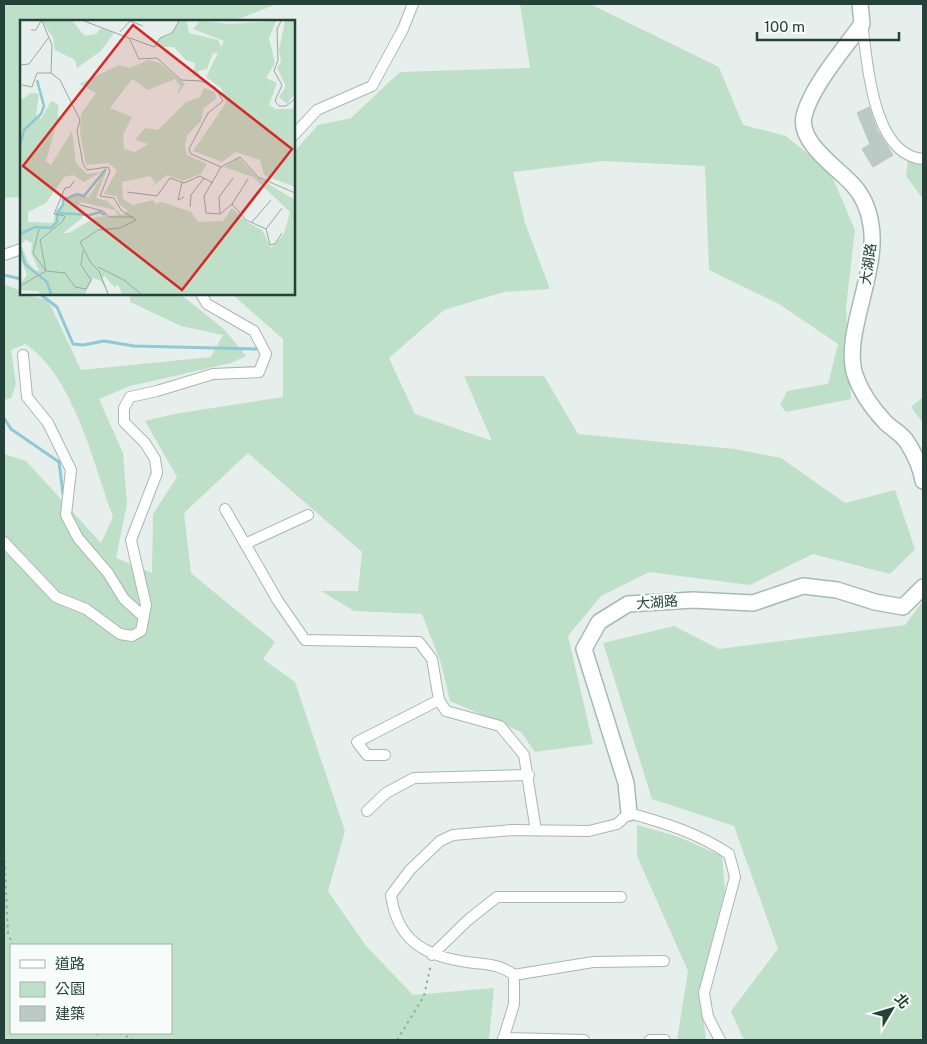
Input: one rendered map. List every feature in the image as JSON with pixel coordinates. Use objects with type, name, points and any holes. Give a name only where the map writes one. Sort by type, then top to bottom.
[{"type":"street","points":[[295,134],[317,110],[372,86],[403,29],[413,4]]},
{"type":"street","points":[[860,4],[871,84],[879,116],[891,139],[902,153],[923,158]]},
{"type":"street","name":"大湖路","points":[[862,24],[819,84],[804,117],[805,132],[820,154],[853,184],[865,202],[871,225],[873,250],[853,343],[854,372],[864,396],[885,422],[907,441],[923,481]]},
{"type":"street","points":[[4,255],[20,248]]},
{"type":"street","points":[[4,542],[56,597],[86,609],[120,634],[132,636],[141,631],[146,605],[131,540],[157,473],[155,459],[145,443],[124,422],[124,408],[130,397],[213,374],[259,372],[266,354],[254,331],[207,304],[202,295]]},
{"type":"street","points":[[23,355],[27,397],[48,423],[71,470],[66,515],[78,538],[108,573],[124,599],[144,617]]},
{"type":"street","points":[[225,509],[278,601],[305,640],[419,642],[432,659],[439,700],[446,711],[500,726],[524,755],[529,776],[536,831]]},
{"type":"street","points":[[245,544],[308,515]]},
{"type":"street","name":"大湖路","points":[[629,813],[626,783],[584,649],[599,622],[628,604],[693,600],[753,603],[803,586],[837,590],[875,602],[903,607],[923,587]]},
{"type":"street","points":[[385,755],[367,755],[357,742],[439,700]]},
{"type":"street","points":[[366,811],[386,793],[414,778],[529,776]]},
{"type":"street","points":[[664,962],[593,962],[514,975],[502,966],[432,958],[408,937],[394,916],[391,895],[410,870],[440,841],[453,835],[483,832],[589,831],[617,824],[629,813],[668,824],[705,838],[729,854],[735,877],[704,993],[708,1017],[720,1040]]},
{"type":"street","points":[[432,958],[468,920],[497,897],[621,897]]},
{"type":"street","points":[[514,975],[514,1004],[503,1039],[584,1040]]},
{"type":"street","points":[[650,1040],[665,1040]]},
{"type":"path","points":[[4,847],[8,934],[13,944]]},
{"type":"path","points":[[397,1040],[424,996],[432,958]]},
{"type":"path","points":[[122,1034],[134,1040]]},
{"type":"green space","points":[[4,4],[277,4],[236,20],[20,20],[20,197],[4,198]]},
{"type":"green space","points":[[520,4],[590,4],[719,67],[743,125],[786,136],[830,172],[855,230],[846,307],[851,399],[786,412],[780,405],[787,391],[828,384],[838,344],[779,304],[709,270],[705,166],[604,161],[513,172],[525,223],[550,289],[504,292],[444,310],[389,358],[415,414],[492,441],[464,376],[544,376],[578,434],[735,449],[781,458],[845,503],[895,490],[915,549],[890,574],[813,554],[750,585],[649,572],[601,596],[568,636],[593,744],[535,752],[521,732],[450,701],[441,663],[422,614],[354,611],[321,591],[358,591],[362,552],[248,453],[184,513],[191,573],[275,642],[263,659],[295,682],[345,831],[328,891],[366,946],[413,995],[494,988],[489,1040],[4,1040],[4,454],[26,461],[101,543],[113,517],[80,422],[69,398],[56,376],[42,358],[25,344],[11,350],[16,384],[11,398],[4,400],[4,284],[20,291],[20,295],[48,300],[81,370],[211,357],[223,335],[181,326],[130,302],[130,295],[181,295],[225,330],[246,356],[231,363],[130,386],[99,399],[123,453],[127,504],[116,558],[152,573],[153,514],[177,477],[145,421],[174,414],[283,397],[283,339],[233,295],[295,295],[295,151],[318,125],[351,118],[400,72],[530,68]]},
{"type":"green space","points":[[908,159],[923,162],[923,199],[906,176]]},
{"type":"green space","points":[[923,397],[923,423],[911,407]]},
{"type":"green space","points":[[923,601],[923,1040],[744,1040],[731,1011],[778,949],[734,826],[652,799],[603,643],[674,626],[719,649],[905,625]]},
{"type":"green space","points":[[637,825],[679,837],[722,856],[725,890],[700,989],[706,1040],[677,1040],[688,971],[637,856]]},
{"type":"building","points":[[869,107],[877,130],[893,155],[873,167],[862,149],[870,144],[857,113]]},
{"type":"waterway","points":[[4,275],[20,279]]},
{"type":"waterway","points":[[41,295],[57,307],[73,344],[83,345],[104,341],[134,346],[256,349]]},
{"type":"waterway","points":[[4,418],[11,429],[59,462],[63,494]]}]
